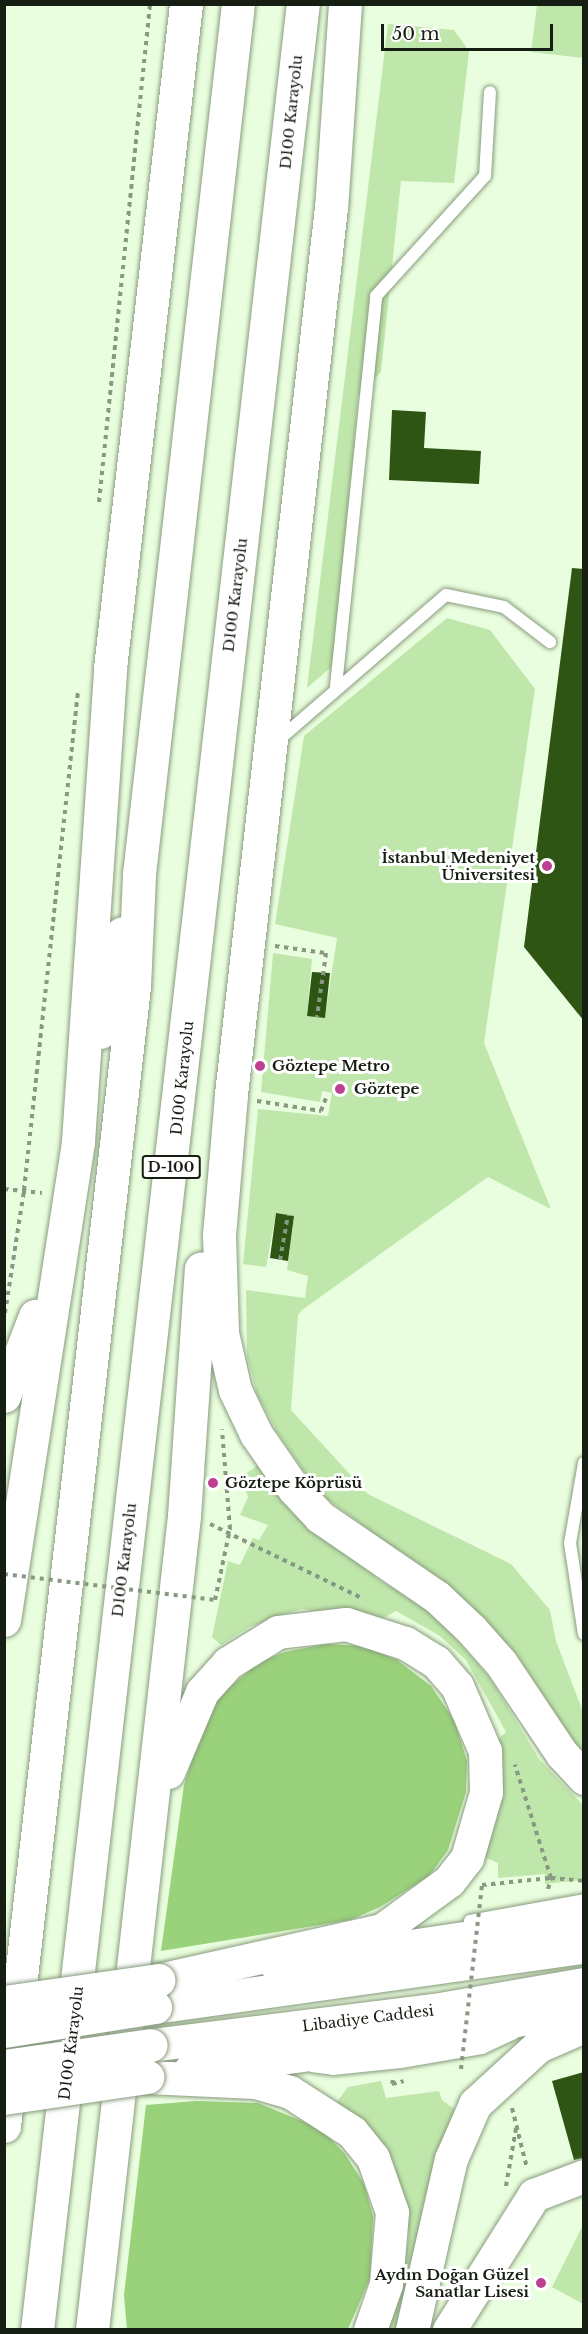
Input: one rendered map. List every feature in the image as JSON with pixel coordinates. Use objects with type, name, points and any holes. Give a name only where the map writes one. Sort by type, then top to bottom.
[{"type":"main road","points":[[78,1141],[110,668],[186,4]]},
{"type":"main road","points":[[4,2126],[134,986],[139,874],[238,4]]},
{"type":"main road","name":"D100 Karayolu","points":[[37,2330],[303,4]]},
{"type":"main road","points":[[345,4],[331,207],[231,1095],[219,1235],[222,1333],[235,1390],[256,1434],[294,1489],[320,1516],[437,1597],[471,1629],[584,1778]]},
{"type":"main road","points":[[4,1620],[78,1141],[118,947],[139,874]]},
{"type":"main road","points":[[92,2330],[149,1844],[184,1516],[204,1226],[231,1095]]},
{"type":"main road","points":[[4,1396],[24,1353],[70,1196]]},
{"type":"main road","points":[[4,2031],[157,1994],[382,1930],[423,1904],[467,1858],[479,1828],[486,1792],[485,1751],[474,1716],[436,1662],[405,1643],[346,1624],[278,1632],[228,1663],[202,1692],[174,1750],[149,1844]]},
{"type":"main road","points":[[157,1994],[407,1948],[584,1920]]},
{"type":"main road","points":[[4,2002],[157,1994],[584,1947]]},
{"type":"main road","name":"Libadiye Caddesi","points":[[4,2066],[151,2044],[434,2010],[584,1984]]},
{"type":"main road","points":[[4,2098],[269,2061],[568,2012]]},
{"type":"main road","points":[[412,2330],[451,2159],[476,2104],[492,2085],[538,2046],[584,2026]]},
{"type":"main road","points":[[147,2077],[255,2082],[290,2092],[352,2133],[373,2158],[392,2212],[388,2274],[369,2330]]},
{"type":"main road","points":[[449,2330],[534,2195],[584,2175]]},
{"type":"main road","points":[[101,2255],[107,2330]]},
{"type":"lane","points":[[336,686],[376,296],[485,176],[490,92]]},
{"type":"lane","points":[[269,747],[291,732],[336,686],[446,595],[504,607],[550,642]]},
{"type":"lane","points":[[584,1463],[570,1543],[584,1634]]},
{"type":"lane","points":[[407,1948],[465,1922],[584,1900]]},
{"type":"path","points":[[248,941],[326,953],[317,1017]]},
{"type":"path","points":[[231,1095],[321,1111],[326,1098]]},
{"type":"path","points":[[4,1189],[70,1196]]},
{"type":"path","points":[[280,1260],[288,1215]]},
{"type":"path","points":[[4,1574],[215,1600],[230,1529],[219,1396],[235,1390]]},
{"type":"path","points":[[461,2069],[482,1885],[551,1878],[584,1881]]},
{"type":"path","points":[[551,1878],[551,1888]]},
{"type":"path","points":[[450,2065],[472,2060],[492,2085],[510,2099],[534,2195]]},
{"type":"path","points":[[382,2077],[404,2073]]},
{"type":"green space","points":[[537,5],[583,5],[583,58],[531,52]]},
{"type":"green space","points":[[388,24],[454,30],[469,51],[454,183],[401,181],[381,372],[358,396],[336,663],[307,688]]},
{"type":"green space","points":[[447,618],[490,630],[535,689],[484,1043],[551,1209],[488,1177],[302,1310],[298,1315],[291,1410],[368,1494],[511,1564],[550,1610],[556,1641],[583,1712],[583,1756],[514,1651],[462,1599],[319,1493],[277,1432],[257,1394],[247,1356],[246,1290],[305,1298],[308,1276],[287,1270],[294,1216],[276,1213],[266,1267],[243,1264],[258,1109],[328,1116],[332,1093],[322,1091],[320,1102],[261,1092],[273,953],[312,959],[307,1015],[325,1017],[337,938],[275,924],[304,736]]},
{"type":"green space","points":[[258,1465],[308,1525],[381,1581],[431,1611],[490,1678],[539,1759],[583,1805],[583,1880],[545,1884],[545,1874],[498,1878],[498,1863],[481,1856],[496,1741],[506,1732],[466,1660],[440,1636],[396,1611],[383,1618],[301,1609],[249,1627],[221,1645],[212,1637],[228,1561],[240,1565],[253,1538],[259,1540],[268,1525],[240,1515],[248,1497],[241,1477]]},
{"type":"green space","points":[[326,1644],[363,1646],[397,1660],[431,1686],[454,1720],[467,1761],[466,1792],[448,1850],[429,1876],[380,1907],[350,1920],[161,1951],[184,1785],[207,1712],[221,1694],[260,1662],[285,1652]]},
{"type":"green space","points":[[381,2081],[386,2098],[439,2091],[442,2100],[456,2110],[401,2329],[384,2329],[404,2269],[409,2235],[403,2200],[379,2142],[357,2115],[336,2103],[348,2087]]},
{"type":"green space","points":[[196,2101],[258,2103],[321,2129],[345,2154],[364,2184],[373,2216],[370,2278],[348,2329],[127,2330],[124,2295],[146,2105]]},
{"type":"green space","points":[[583,2225],[583,2304],[552,2287]]},
{"type":"building","points":[[392,410],[426,412],[424,448],[481,451],[479,484],[389,480]]},
{"type":"building","points":[[572,568],[584,569],[584,1021],[524,947]]},
{"type":"building","points":[[312,972],[330,973],[325,1018],[307,1016]]},
{"type":"building","points":[[276,1213],[294,1216],[288,1261],[270,1258]]},
{"type":"building","points":[[584,2072],[584,2158],[574,2160],[552,2081]]},
{"type":"place","name":"İstanbul Medeniyet Üniversitesi","points":[[547,866]]},
{"type":"place","name":"Göztepe Metro","points":[[260,1066]]},
{"type":"place","name":"Göztepe","points":[[340,1089]]},
{"type":"place","name":"Göztepe Köprüsü","points":[[213,1483]]},
{"type":"place","name":"Aydın Doğan Güzel Sanatlar Lisesi","points":[[541,2283]]}]
